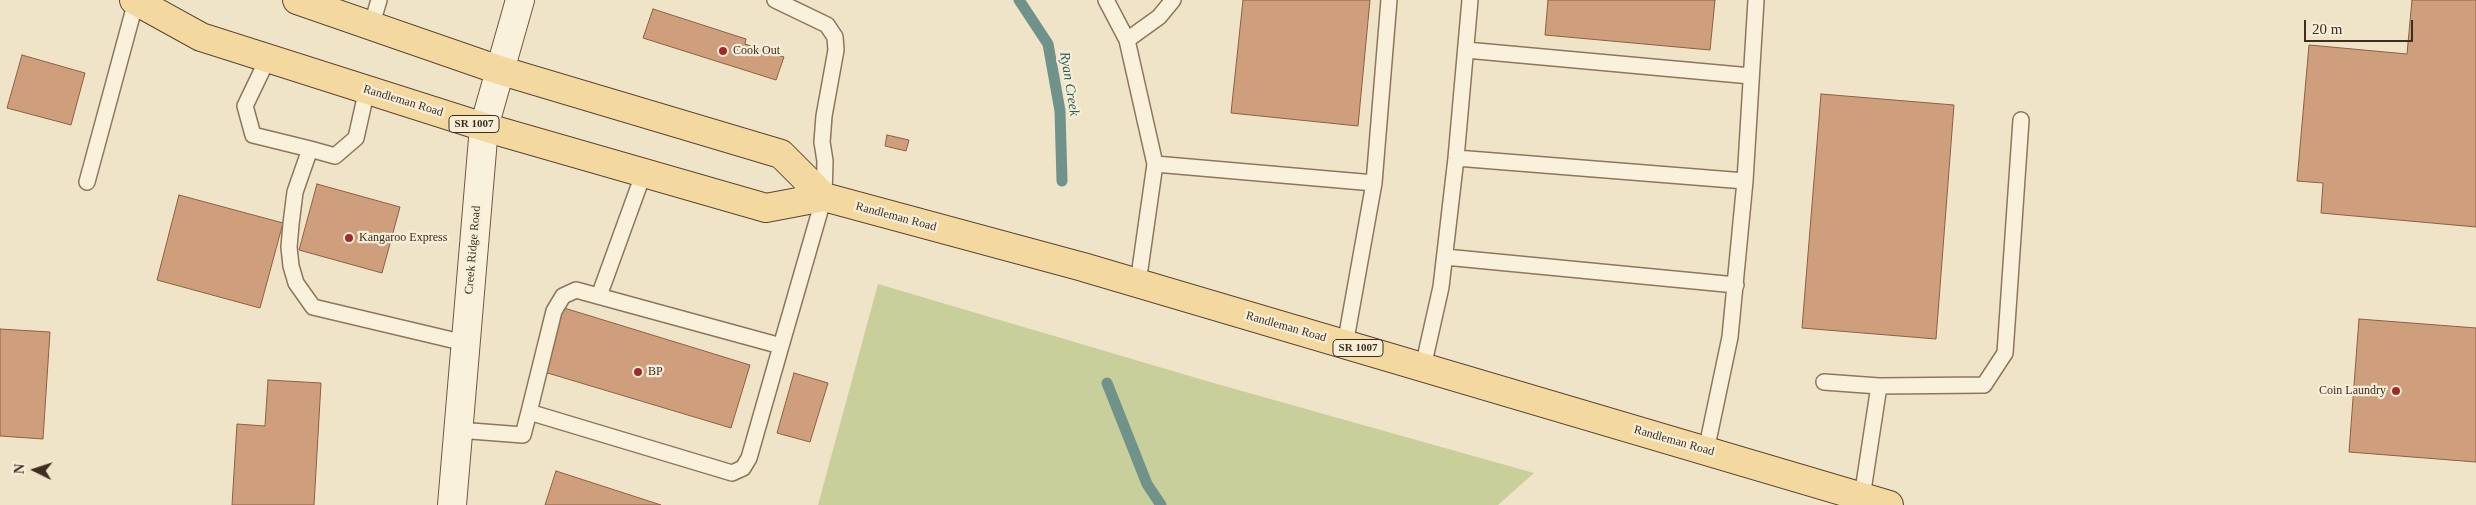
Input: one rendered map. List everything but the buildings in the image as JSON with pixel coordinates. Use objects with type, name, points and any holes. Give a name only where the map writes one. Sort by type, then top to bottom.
[{"type":"main road","name":"Randleman Road","points":[[135,0],[201,36],[484,127],[766,208],[824,197],[1138,283],[1889,505]]},
{"type":"main road","name":"Randleman Road","points":[[297,0],[499,70],[781,154],[824,197]]},
{"type":"main road","name":"Creek Ridge Road","points":[[452,505],[484,127],[520,0]]},
{"type":"lane","points":[[87,182],[135,0]]},
{"type":"lane","points":[[371,27],[379,0]]},
{"type":"lane","points":[[529,412],[732,473],[743,468],[749,458],[824,197],[825,161],[822,142],[824,116],[834,64],[834,37],[827,25],[775,0]]},
{"type":"lane","points":[[1106,0],[1127,40],[1155,164],[1138,283]]},
{"type":"lane","points":[[1127,40],[1159,17],[1172,0]]},
{"type":"lane","points":[[1345,345],[1374,183],[1389,0]]},
{"type":"lane","points":[[1423,367],[1441,287],[1445,256],[1470,0]]},
{"type":"lane","points":[[1706,451],[1726,361],[1736,285],[1745,181],[1756,0]]},
{"type":"lane","points":[[1466,50],[1751,76]]},
{"type":"lane","points":[[268,58],[246,106],[253,135],[335,156],[356,138],[367,90]]},
{"type":"lane","points":[[1824,382],[1879,386],[1984,385],[2005,353],[2021,120]]},
{"type":"lane","points":[[310,149],[295,192],[289,247],[291,266],[296,283],[313,307],[466,343]]},
{"type":"lane","points":[[1456,158],[1745,181]]},
{"type":"lane","points":[[1155,164],[1374,183]]},
{"type":"lane","points":[[599,296],[644,172]]},
{"type":"lane","points":[[1445,256],[1736,285]]},
{"type":"lane","points":[[458,430],[523,436],[554,310],[563,296],[576,290],[781,346]]},
{"type":"lane","points":[[1862,497],[1879,386]]},
{"type":"green space","points":[[878,284],[1210,382],[1534,473],[1498,505],[818,505]]},
{"type":"waterway","name":"Ryan Creek","points":[[1019,0],[1048,44],[1060,111],[1062,181]]},
{"type":"waterway","name":"Ryan Creek","points":[[1107,383],[1147,484],[1161,505]]},
{"type":"place","name":"Cook Out","points":[[723,51]]},
{"type":"place","name":"Kangaroo Express","points":[[349,238]]},
{"type":"place","name":"BP","points":[[638,372]]},
{"type":"place","name":"Coin Laundry","points":[[2396,391]]}]
